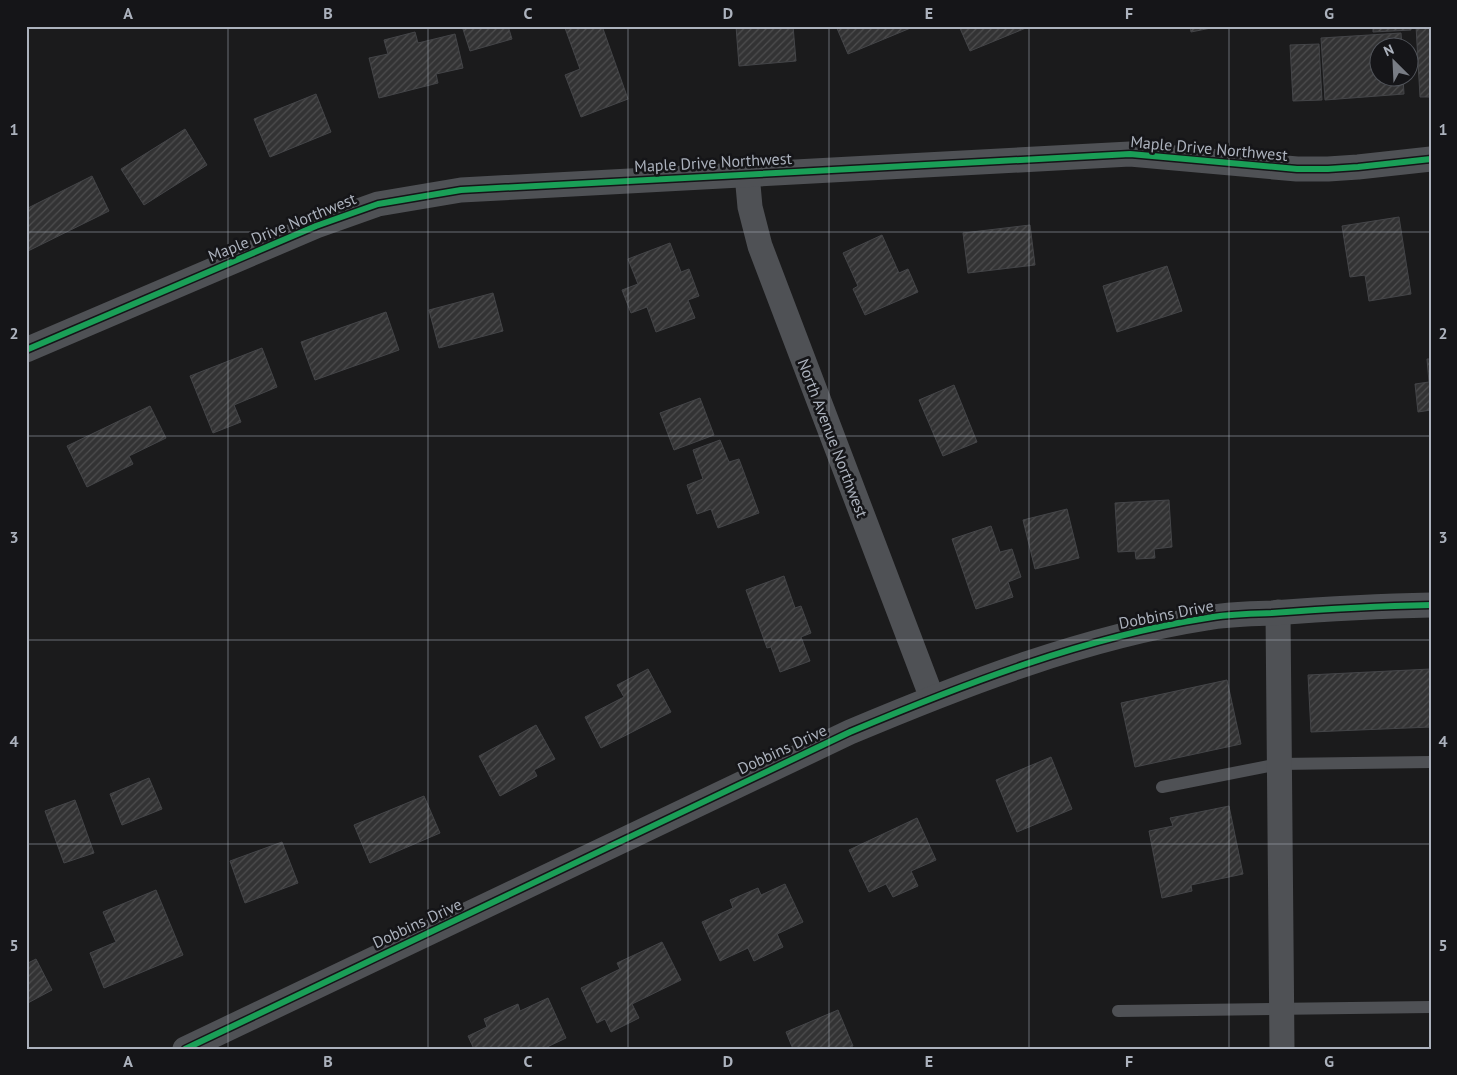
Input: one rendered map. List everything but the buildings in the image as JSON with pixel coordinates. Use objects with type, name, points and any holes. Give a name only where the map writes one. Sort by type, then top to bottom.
[{"type":"street","name":"Maple Drive Northwest","points":[[26,350],[316,226],[378,204],[461,190],[1130,154],[1312,169],[1358,167],[1431,158]]},
{"type":"street","name":"North Avenue Northwest","points":[[747,174],[750,207],[760,246],[932,698]]},
{"type":"street","name":"Dobbins Drive","points":[[185,1049],[850,732],[932,698],[1075,648],[1143,631],[1208,618],[1346,608],[1431,605]]},
{"type":"street","points":[[1278,612],[1282,1049]]},
{"type":"lane","points":[[1162,787],[1279,764],[1431,762]]},
{"type":"lane","points":[[1118,1011],[1431,1008]]},
{"type":"cycle path","points":[[26,350],[316,226],[378,204],[461,190],[1130,154],[1297,169],[1358,167],[1431,159]]},
{"type":"cycle path","points":[[185,1049],[850,732],[981,680],[1070,650],[1161,626],[1239,614],[1431,605]]}]
